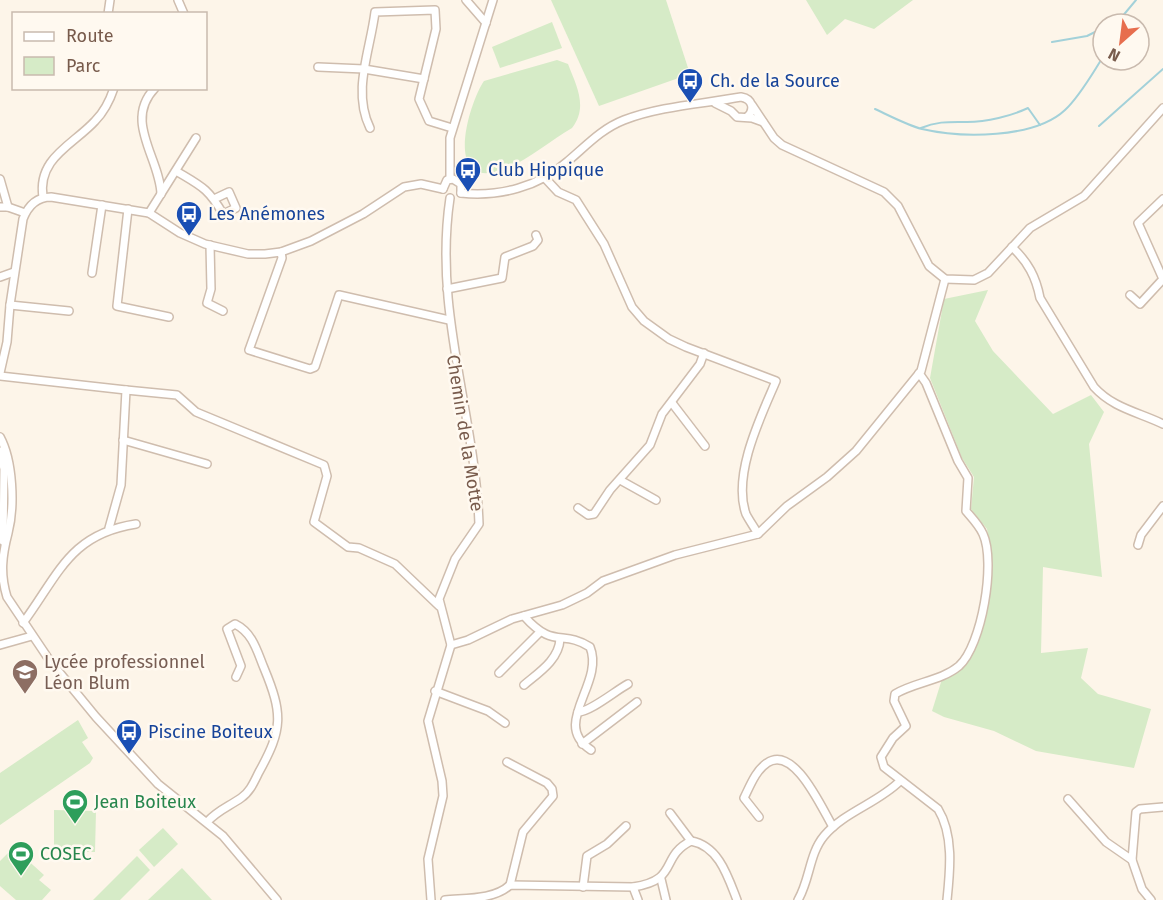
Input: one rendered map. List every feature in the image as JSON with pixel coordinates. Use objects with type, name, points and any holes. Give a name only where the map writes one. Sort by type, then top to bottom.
[{"type":"street","points":[[466,0],[486,23]]},
{"type":"street","points":[[450,179],[448,154],[452,128],[493,0]]},
{"type":"street","points":[[370,128],[361,106],[364,69],[375,12],[435,10],[436,29],[419,99],[425,117],[429,121],[452,128]]},
{"type":"street","points":[[318,67],[364,69],[424,79]]},
{"type":"street","points":[[44,197],[45,170],[63,148],[96,121],[113,90]]},
{"type":"street","points":[[154,90],[143,107],[142,130],[161,184],[161,194]]},
{"type":"street","points":[[731,111],[733,102],[738,98]]},
{"type":"street","points":[[431,900],[428,859],[443,796],[442,781],[428,721],[435,691],[451,645],[439,607],[395,564],[379,555],[348,547],[314,522],[327,476],[324,465],[196,412],[177,395],[0,375],[7,342],[9,305],[25,213],[38,199],[44,197],[128,209],[149,213],[189,237],[210,245],[249,254],[281,252],[311,241],[363,214],[404,187],[421,184],[442,189],[450,198],[461,193],[480,196],[496,194],[544,177],[562,166],[595,136],[622,120],[667,109],[738,98],[748,99],[774,138],[792,151],[869,183],[884,192],[898,206],[929,266],[945,279],[974,280],[988,273],[1030,228],[1084,196],[1163,108]]},
{"type":"street","points":[[713,102],[731,111],[737,117],[747,117],[763,122]]},
{"type":"street","points":[[747,117],[752,112],[752,105]]},
{"type":"street","points":[[149,213],[196,138]]},
{"type":"street","points":[[176,171],[211,193],[214,199]]},
{"type":"street","points":[[544,177],[558,192],[576,200],[604,244],[632,308],[644,321],[669,339],[776,381],[757,425],[742,478],[742,497],[746,514],[758,534]]},
{"type":"street","points":[[442,189],[444,183],[450,179],[459,181],[461,193]]},
{"type":"street","points":[[0,180],[4,207],[25,213]]},
{"type":"street","name":"Chemin de la Motte","points":[[439,607],[445,579],[455,559],[479,524],[472,456],[449,320],[446,239],[450,198]]},
{"type":"street","points":[[1130,295],[1140,303],[1163,279],[1138,223],[1163,199]]},
{"type":"street","points":[[92,273],[102,206]]},
{"type":"street","points":[[128,209],[117,306],[169,317]]},
{"type":"street","points":[[447,289],[502,278],[505,257],[533,246],[538,240],[536,234]]},
{"type":"street","points":[[210,245],[211,289],[207,303],[223,311]]},
{"type":"street","points":[[1012,247],[1028,264],[1037,282],[1040,298],[1094,387],[1104,398],[1125,410],[1163,424]]},
{"type":"street","points":[[281,252],[282,258],[249,350],[310,369],[315,367],[339,295],[449,320]]},
{"type":"street","points":[[0,277],[14,272]]},
{"type":"street","points":[[451,645],[524,616],[562,605],[587,593],[603,581],[675,555],[758,534],[787,506],[827,477],[856,451],[919,373],[945,279]]},
{"type":"street","points":[[9,305],[69,311]]},
{"type":"street","points":[[578,508],[588,515],[594,514],[650,445],[662,414],[700,364],[704,352]]},
{"type":"street","points":[[919,373],[926,383],[958,461],[968,478],[966,511],[983,534],[988,557],[983,612],[978,631],[964,660],[959,666],[942,676],[903,689],[894,697],[906,726],[884,749],[881,762],[900,781],[938,809],[943,817],[949,846],[946,900]]},
{"type":"street","points":[[109,528],[121,485],[126,390]]},
{"type":"street","points":[[672,403],[705,446]]},
{"type":"street","points":[[0,436],[11,469],[4,512]]},
{"type":"street","points":[[123,440],[207,464]]},
{"type":"street","points":[[0,451],[4,470],[4,512],[8,532],[3,544],[0,568],[3,588],[23,623],[96,717],[149,776],[223,836],[278,900]]},
{"type":"street","points":[[620,480],[656,500]]},
{"type":"street","points":[[1138,545],[1142,535],[1163,506]]},
{"type":"street","points":[[23,623],[73,553],[109,528],[136,524]]},
{"type":"street","points":[[524,616],[540,632],[560,639],[580,640],[590,647],[594,656],[594,668],[574,722],[575,733],[582,744],[591,750]]},
{"type":"street","points":[[207,822],[218,809],[241,798],[252,787],[272,750],[279,718],[274,693],[256,647],[246,629],[235,624],[227,629],[241,666],[236,676]]},
{"type":"street","points":[[499,672],[540,632]]},
{"type":"street","points":[[0,645],[32,636]]},
{"type":"street","points":[[524,685],[551,661],[559,648],[560,639]]},
{"type":"street","points":[[578,712],[590,710],[608,694],[628,684]]},
{"type":"street","points":[[435,691],[488,711],[505,723]]},
{"type":"street","points":[[582,744],[637,702]]},
{"type":"street","points":[[759,818],[744,798],[756,774],[766,763],[776,759],[788,761],[798,769],[833,827]]},
{"type":"street","points":[[445,900],[493,896],[503,892],[510,885],[522,832],[553,796],[552,789],[547,783],[507,762]]},
{"type":"street","points":[[798,900],[806,885],[817,846],[833,827],[887,793],[900,781]]},
{"type":"street","points":[[1068,799],[1106,842],[1132,860]]},
{"type":"street","points":[[1151,900],[1142,889],[1132,860],[1136,812],[1140,809],[1163,807]]},
{"type":"street","points":[[670,813],[691,841],[708,848],[719,859],[737,900]]},
{"type":"street","points":[[583,887],[588,856],[607,844],[626,826]]},
{"type":"street","points":[[510,885],[633,887],[661,879],[677,852],[691,841]]},
{"type":"street","points":[[661,879],[666,900]]},
{"type":"street","points":[[633,887],[638,900]]},
{"type":"green space","points":[[551,0],[666,0],[690,74],[599,106]]},
{"type":"green space","points":[[806,0],[913,0],[874,29],[845,19],[827,35]]},
{"type":"green space","points":[[552,22],[562,48],[500,68],[492,47]]},
{"type":"green space","points":[[557,60],[568,64],[579,97],[579,112],[572,128],[505,169],[495,172],[479,172],[470,166],[465,154],[465,138],[473,105],[484,81]]},
{"type":"green space","points":[[988,290],[975,321],[993,351],[1053,414],[1091,395],[1104,412],[1089,444],[1102,577],[1043,567],[1041,653],[1088,648],[1081,678],[1098,694],[1151,709],[1134,768],[1036,751],[994,731],[944,717],[932,711],[942,679],[964,664],[985,613],[992,559],[987,529],[971,509],[974,477],[962,458],[930,378],[944,299]]},
{"type":"green space","points":[[78,720],[88,738],[82,742],[93,758],[90,763],[0,825],[0,773]]},
{"type":"green space","name":"Jean Boiteux","points":[[54,810],[96,811],[95,852],[83,852],[79,855],[54,851]]},
{"type":"green space","points":[[163,828],[178,844],[154,867],[139,850]]},
{"type":"green space","name":"COSEC","points":[[9,852],[18,860],[23,856],[44,875],[39,880],[51,890],[42,900],[16,900],[0,886],[0,861]]},
{"type":"green space","points":[[137,856],[150,870],[120,900],[93,900]]},
{"type":"green space","points":[[182,868],[212,900],[148,900]]},
{"type":"waterway","points":[[1126,12],[1136,0]]},
{"type":"waterway","points":[[1052,42],[1091,34]]},
{"type":"waterway","points":[[1099,126],[1163,69]]},
{"type":"waterway","points":[[875,109],[910,125],[938,132],[976,135],[1016,131],[1052,120],[1065,110],[1081,92],[1094,72]]},
{"type":"waterway","points":[[921,128],[938,123],[991,120],[1028,108],[1040,125]]},
{"type":"place","name":"Ch. de la Source","points":[[690,104]]},
{"type":"place","name":"Club Hippique","points":[[468,193]]},
{"type":"place","name":"Les Anémones","points":[[189,237]]},
{"type":"place","name":"Lycée professionnel Léon Blum","points":[[25,695]]},
{"type":"place","name":"Piscine Boiteux","points":[[129,755]]},
{"type":"place","name":"Jean Boiteux","points":[[75,825]]},
{"type":"place","name":"COSEC","points":[[21,877]]}]
